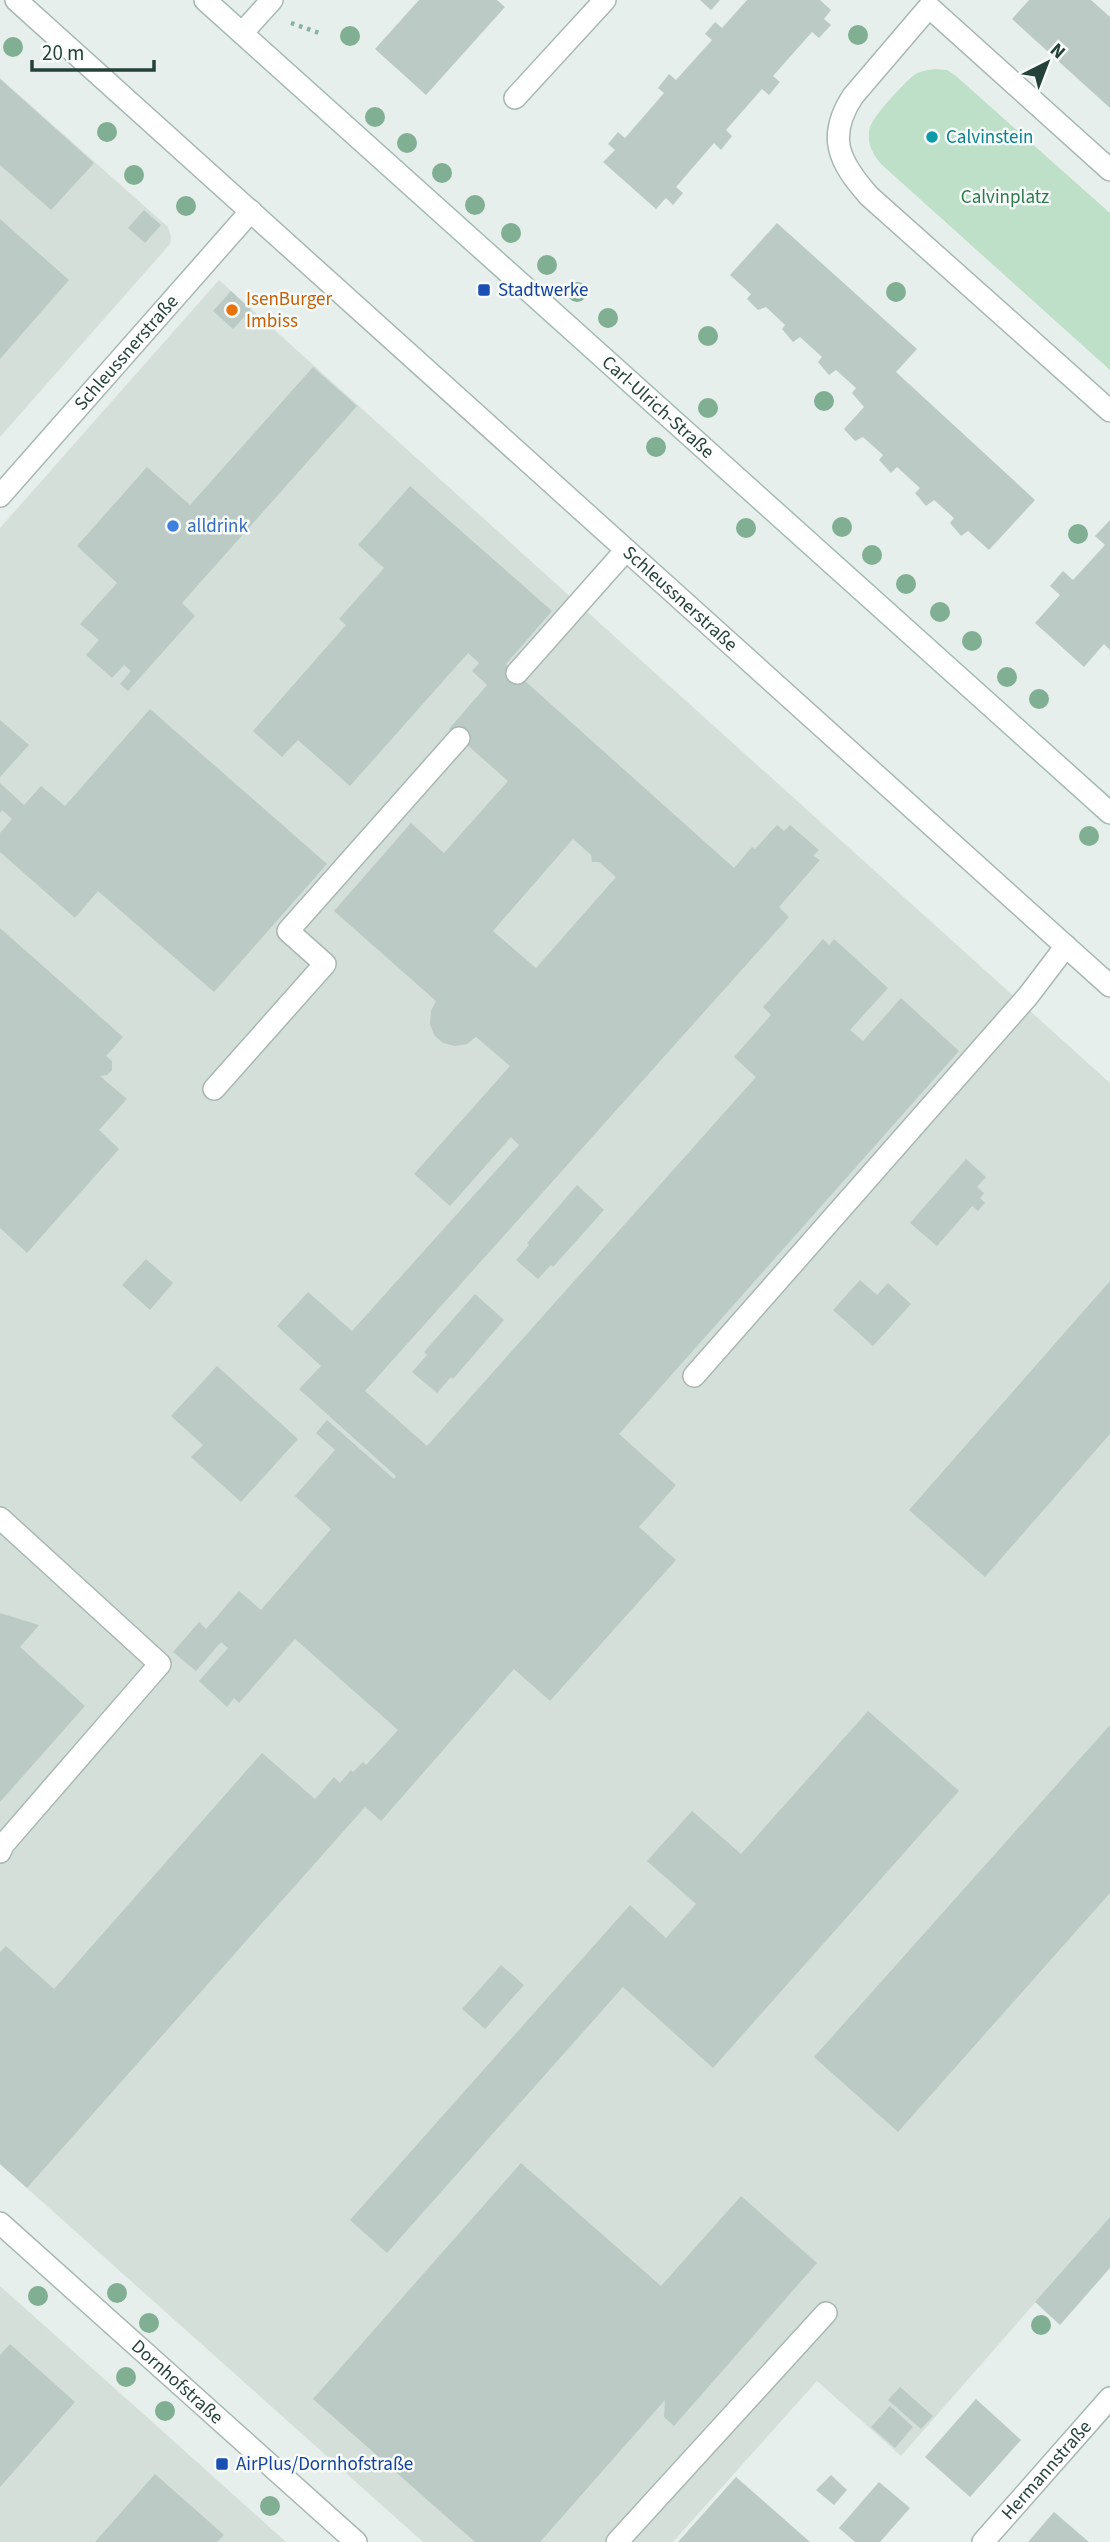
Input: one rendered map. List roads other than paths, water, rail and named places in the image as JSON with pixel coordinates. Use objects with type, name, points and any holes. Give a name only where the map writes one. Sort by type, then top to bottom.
[{"type":"street","name":"Schleussnerstraße","points":[[16,0],[1110,986]]},
{"type":"street","name":"Carl-Ulrich-Straße","points":[[205,0],[1110,813]]},
{"type":"street","points":[[242,33],[272,0]]},
{"type":"street","points":[[515,98],[605,0]]},
{"type":"street","points":[[1110,170],[929,2],[853,96],[843,112],[839,129],[839,149],[848,171],[869,196],[1110,411]]},
{"type":"street","name":"Schleussnerstraße","points":[[0,496],[251,211]]},
{"type":"street","points":[[517,673],[626,550]]},
{"type":"street","points":[[214,1089],[325,964],[288,931],[459,738]]},
{"type":"street","points":[[694,1376],[1028,996],[1066,946]]},
{"type":"street","points":[[0,1518],[160,1664],[3,1845],[0,1852]]},
{"type":"street","name":"Dornhofstraße","points":[[0,2223],[356,2542]]},
{"type":"street","points":[[617,2542],[826,2313]]},
{"type":"street","name":"Hermannstraße","points":[[983,2542],[1110,2398]]},
{"type":"place","name":"Calvinstein","points":[[932,137]]},
{"type":"place","name":"Stadtwerke","points":[[484,290]]},
{"type":"place","name":"IsenBurger Imbiss","points":[[232,310]]},
{"type":"place","name":"alldrink","points":[[173,526]]},
{"type":"place","name":"AirPlus/Dornhofstraße","points":[[222,2464]]},
{"type":"park label","name":"Calvinplatz","points":[[1005,197]]}]
